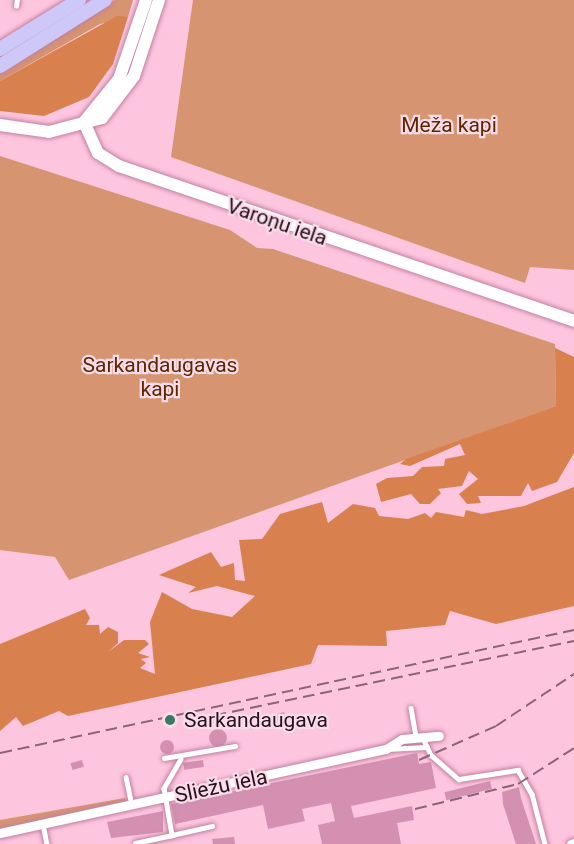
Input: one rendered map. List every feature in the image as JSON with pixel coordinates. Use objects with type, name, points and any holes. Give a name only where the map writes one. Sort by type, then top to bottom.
[{"type":"main road","points":[[0,49],[79,0]]},
{"type":"main road","points":[[0,66],[105,0]]},
{"type":"street","points":[[84,122],[119,79],[146,0]]},
{"type":"street","points":[[0,125],[49,132],[102,118],[128,88],[159,0]]},
{"type":"street","name":"Varoņu iela","points":[[84,122],[98,153],[119,166],[574,321]]},
{"type":"street","name":"Sliežu iela","points":[[0,833],[386,749],[419,737],[439,736]]},
{"type":"lane","points":[[411,708],[419,737],[459,779],[518,770],[532,794],[545,844]]},
{"type":"lane","points":[[164,758],[181,759],[235,746]]},
{"type":"lane","points":[[386,749],[427,747]]},
{"type":"lane","points":[[172,835],[164,788],[181,759]]},
{"type":"lane","points":[[126,777],[132,805]]},
{"type":"lane","points":[[43,824],[46,844]]},
{"type":"lane","points":[[135,843],[212,826]]},
{"type":"green space","points":[[115,0],[133,0],[128,17],[100,24],[0,81],[0,73]]},
{"type":"green space","name":"Meža kapi","points":[[193,0],[574,0],[574,270],[530,267],[525,283],[171,157]]},
{"type":"green space","name":"Sarkandaugavas kapi","points":[[0,156],[230,230],[257,248],[273,249],[555,344],[556,406],[69,580],[55,557],[0,550]]},
{"type":"green space","points":[[125,798],[126,801],[0,829],[0,820]]},
{"type":"shaded area","points":[[117,16],[128,17],[113,64],[89,97],[44,116],[0,111],[0,81]]},
{"type":"shaded area","points":[[555,348],[574,357],[574,453],[557,482],[532,491],[528,483],[521,496],[478,496],[481,503],[467,504],[459,494],[478,479],[469,471],[462,486],[438,489],[441,493],[430,504],[420,504],[411,494],[381,502],[376,484],[387,478],[413,476],[422,467],[444,466],[445,459],[465,455],[460,444],[410,466],[400,464],[406,459],[556,406]]},
{"type":"shaded area","points":[[574,487],[574,606],[496,624],[450,611],[445,625],[386,631],[387,646],[318,645],[311,664],[68,716],[59,711],[23,726],[16,717],[0,731],[0,644],[85,609],[90,618],[86,625],[99,625],[100,634],[108,627],[118,632],[118,643],[108,652],[124,640],[145,640],[149,644],[138,653],[150,657],[141,659],[146,663],[140,668],[155,674],[150,622],[162,592],[192,609],[232,617],[255,596],[217,586],[188,593],[196,587],[159,575],[211,552],[221,567],[234,563],[235,580],[245,581],[239,540],[262,539],[280,514],[322,502],[328,523],[353,504],[375,508],[379,516],[408,519],[425,513],[431,518],[436,512],[464,517],[466,510],[482,514],[524,506]]},
{"type":"building","points":[[284,712],[286,719],[262,726],[260,719]]},
{"type":"building","name":"Sarkandaugava","points":[[214,729],[222,729],[227,734],[225,745],[214,747],[209,742],[209,734]]},
{"type":"building","points":[[164,740],[170,740],[174,747],[170,754],[164,754],[160,750],[160,744]]},
{"type":"building","points":[[417,753],[419,764],[431,762],[436,788],[351,806],[354,818],[412,806],[414,820],[397,823],[401,844],[322,844],[318,825],[335,821],[331,803],[302,809],[305,821],[268,829],[263,805],[175,824],[171,804]]},
{"type":"building","points":[[82,760],[84,767],[72,770],[70,763]]},
{"type":"building","points":[[203,760],[204,767],[184,770],[183,763]]},
{"type":"building","points":[[490,781],[492,789],[446,800],[444,792]]},
{"type":"building","points":[[519,787],[536,844],[516,844],[503,804],[502,792]]},
{"type":"building","points":[[163,811],[163,832],[111,838],[107,822]]},
{"type":"building","points":[[234,837],[235,844],[213,844],[212,839]]},
{"type":"railway","points":[[0,753],[574,630]]},
{"type":"railway","points":[[197,719],[574,641]]},
{"type":"railway","points":[[419,760],[496,726],[574,674]]},
{"type":"railway","points":[[415,809],[518,784],[574,748]]},
{"type":"place","name":"Sarkandaugava","points":[[170,720]]}]
